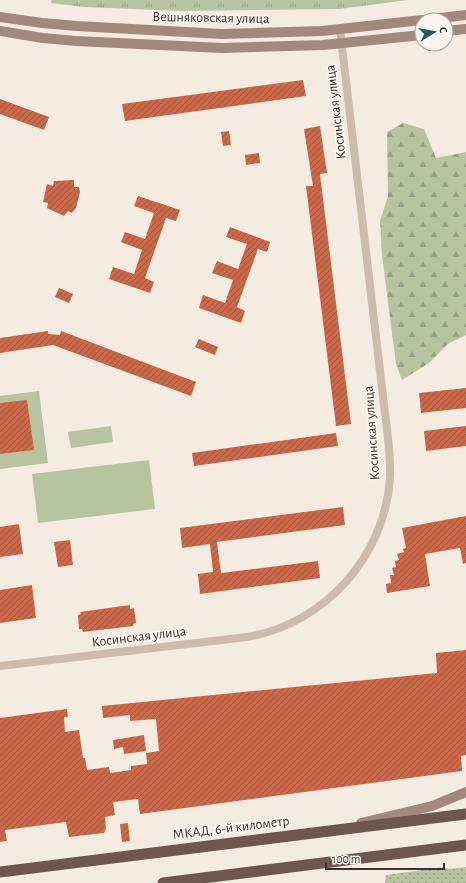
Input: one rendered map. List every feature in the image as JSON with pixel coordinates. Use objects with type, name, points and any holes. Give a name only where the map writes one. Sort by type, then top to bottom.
[{"type":"highway","name":"МКАД, 6-й километр","points":[[0,872],[466,814]]},
{"type":"highway","points":[[163,883],[466,845]]},
{"type":"main road","name":"Вешняковская улица","points":[[454,16],[466,15]]},
{"type":"main road","name":"Вешняковская улица","points":[[0,16],[70,26],[192,33],[290,33],[340,30],[414,21]]},
{"type":"main road","points":[[454,31],[466,29]]},
{"type":"main road","name":"Вешняковская улица","points":[[0,31],[43,38],[199,48],[290,47],[341,44],[414,35]]},
{"type":"main road","points":[[325,832],[432,806],[466,792]]},
{"type":"street","name":"Косинская улица","points":[[0,666],[248,637],[269,632],[301,619],[326,603],[348,580],[368,553],[379,529],[386,504],[390,478],[389,458],[340,30]]},
{"type":"street","points":[[290,33],[295,34],[297,39],[295,44],[290,47]]},
{"type":"green space","points":[[51,0],[408,0],[339,9],[180,11],[84,7],[51,3]]},
{"type":"green space","points":[[403,123],[424,129],[436,158],[466,152],[466,335],[448,344],[429,363],[402,380],[396,364],[382,255],[380,221],[388,196],[387,132]]},
{"type":"green space","points":[[39,391],[48,463],[0,469],[0,396]]},
{"type":"green space","points":[[111,426],[113,442],[71,448],[68,432]]},
{"type":"green space","points":[[149,460],[155,509],[38,523],[32,474]]},
{"type":"green space","points":[[444,867],[449,869],[466,867],[466,883],[385,883],[386,875]]},
{"type":"building","points":[[303,80],[306,96],[125,121],[122,104]]},
{"type":"building","points":[[0,99],[49,117],[44,130],[0,114]]},
{"type":"building","points":[[320,126],[327,173],[320,174],[351,424],[336,426],[306,186],[313,186],[304,129]]},
{"type":"building","points":[[229,131],[231,145],[223,146],[221,132]]},
{"type":"building","points":[[259,153],[260,163],[246,165],[245,155]]},
{"type":"building","points":[[74,180],[74,187],[79,187],[80,192],[76,208],[72,213],[68,211],[64,216],[47,208],[48,203],[43,202],[47,184],[53,186],[54,181]]},
{"type":"building","points":[[138,196],[180,210],[176,221],[166,218],[145,278],[154,282],[150,293],[109,279],[113,267],[134,274],[142,250],[121,242],[125,232],[145,239],[154,213],[134,206]]},
{"type":"building","points":[[230,227],[270,242],[267,252],[258,249],[237,307],[245,311],[241,323],[199,308],[203,295],[225,303],[233,280],[212,273],[217,261],[238,269],[247,244],[226,237]]},
{"type":"building","points":[[59,288],[73,294],[69,303],[55,297]]},
{"type":"building","points":[[48,331],[48,334],[60,335],[61,331],[196,382],[191,396],[53,345],[0,353],[0,338]]},
{"type":"building","points":[[199,339],[218,347],[215,355],[195,347]]},
{"type":"building","points":[[466,388],[466,408],[421,413],[419,393]]},
{"type":"building","points":[[27,400],[34,450],[0,454],[0,403]]},
{"type":"building","points":[[466,426],[466,446],[426,451],[424,431]]},
{"type":"building","points":[[336,433],[338,446],[194,466],[192,453]]},
{"type":"building","points":[[343,507],[345,525],[217,542],[221,573],[318,561],[320,578],[200,594],[198,574],[213,572],[210,544],[182,548],[180,528]]},
{"type":"building","points":[[466,516],[466,563],[463,564],[460,548],[425,554],[430,586],[387,593],[386,584],[391,583],[390,575],[394,575],[392,568],[396,567],[395,561],[399,560],[397,554],[404,552],[403,549],[406,548],[402,528]]},
{"type":"building","points":[[19,524],[23,554],[0,557],[0,527]]},
{"type":"building","points":[[70,540],[73,565],[58,567],[54,542]]},
{"type":"building","points":[[32,585],[36,618],[0,623],[0,590]]},
{"type":"building","points":[[130,605],[130,609],[134,608],[136,623],[133,624],[133,626],[83,632],[82,629],[79,629],[78,615],[81,614],[80,612]]},
{"type":"building","points":[[466,650],[466,755],[461,756],[462,771],[140,814],[138,799],[113,802],[115,815],[105,817],[106,828],[104,833],[69,837],[66,822],[5,830],[7,841],[0,842],[0,718],[67,709],[68,717],[64,717],[65,732],[79,730],[83,758],[85,758],[87,770],[109,767],[110,773],[131,770],[131,766],[147,764],[146,753],[159,751],[156,719],[130,721],[130,715],[103,718],[102,706],[437,673],[436,653]]},
{"type":"building","points":[[144,735],[146,751],[124,754],[123,747],[114,749],[113,740]]},
{"type":"building","points":[[128,823],[130,841],[122,842],[120,824]]}]
